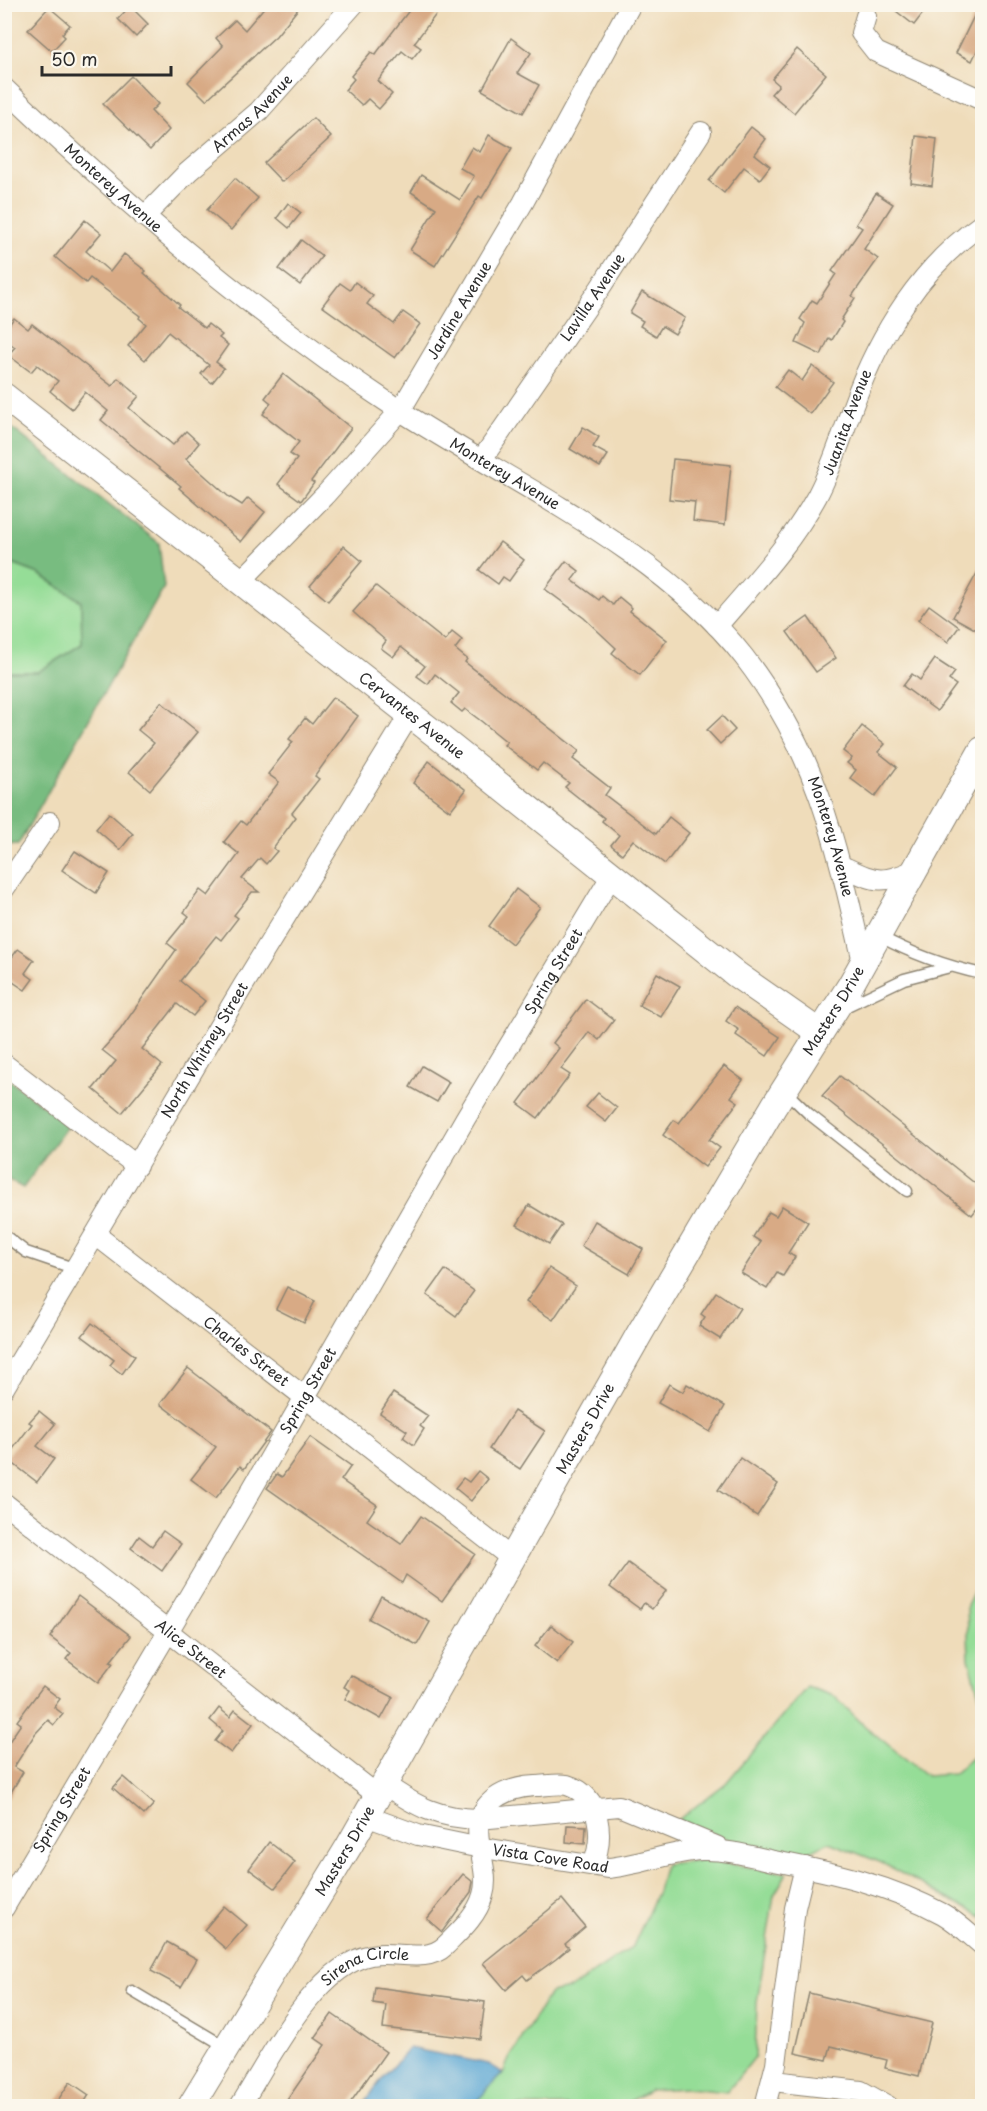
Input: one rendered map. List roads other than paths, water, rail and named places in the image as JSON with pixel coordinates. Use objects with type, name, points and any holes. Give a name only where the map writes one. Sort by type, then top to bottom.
[{"type":"street","name":"Armas Avenue","points":[[144,217],[188,172],[259,111],[354,4]]},
{"type":"street","name":"Jardine Avenue","points":[[240,582],[325,495],[400,411],[523,203],[631,4]]},
{"type":"street","points":[[863,24],[876,52],[982,100]]},
{"type":"street","name":"Monterey Avenue","points":[[4,88],[144,217],[237,294],[400,411],[592,528],[687,598],[717,626],[754,671],[787,720],[809,764],[842,866],[863,962]]},
{"type":"street","name":"Lavilla Avenue","points":[[482,459],[600,288],[701,132]]},
{"type":"street","name":"Juanita Avenue","points":[[717,626],[777,555],[816,499],[840,447],[867,371],[901,310],[944,255],[982,224]]},
{"type":"street","name":"Cervantes Avenue","points":[[4,396],[410,714],[737,975],[826,1023]]},
{"type":"street","name":"North Whitney Street","points":[[4,1388],[410,714]]},
{"type":"street","name":"Masters Drive","points":[[191,2106],[376,1798],[510,1557],[784,1090],[879,935],[982,750]]},
{"type":"street","points":[[4,890],[50,822]]},
{"type":"street","points":[[842,866],[870,879],[890,881],[917,869]]},
{"type":"street","name":"Spring Street","points":[[4,1908],[465,1119],[612,875]]},
{"type":"street","points":[[4,1064],[137,1166]]},
{"type":"street","name":"Charles Street","points":[[96,1235],[510,1557]]},
{"type":"street","name":"Alice Street","points":[[4,1503],[376,1798]]},
{"type":"street","points":[[479,1819],[488,1806],[509,1790],[529,1786],[565,1785],[579,1791],[593,1808],[600,1824],[600,1847],[594,1865]]},
{"type":"street","name":"Vista Cove Road","points":[[376,1798],[408,1801],[435,1814],[479,1819],[620,1806],[738,1854]]},
{"type":"street","name":"Vista Cove Road","points":[[376,1798],[418,1835],[482,1848],[594,1865],[629,1866],[667,1854],[704,1850],[738,1854],[856,1878],[898,1893],[944,1915],[982,1945]]},
{"type":"street","name":"Sirena Circle","points":[[240,2106],[300,2012],[325,1981],[348,1962],[372,1954],[424,1955],[440,1951],[468,1924],[483,1896],[486,1877],[478,1835],[479,1819]]},
{"type":"street","points":[[765,2106],[773,2081],[795,1908],[805,1867]]},
{"type":"street","points":[[773,2081],[861,2091],[888,2106]]},
{"type":"lane","points":[[879,935],[904,949],[950,967],[982,974]]},
{"type":"lane","points":[[826,1023],[904,979],[950,967]]},
{"type":"lane","points":[[784,1090],[809,1114],[907,1191]]},
{"type":"lane","points":[[4,1234],[26,1252],[76,1269]]},
{"type":"lane","points":[[132,1991],[226,2047]]},
{"type":"water","points":[[409,2048],[489,2064],[503,2073],[472,2106],[362,2106]]}]
